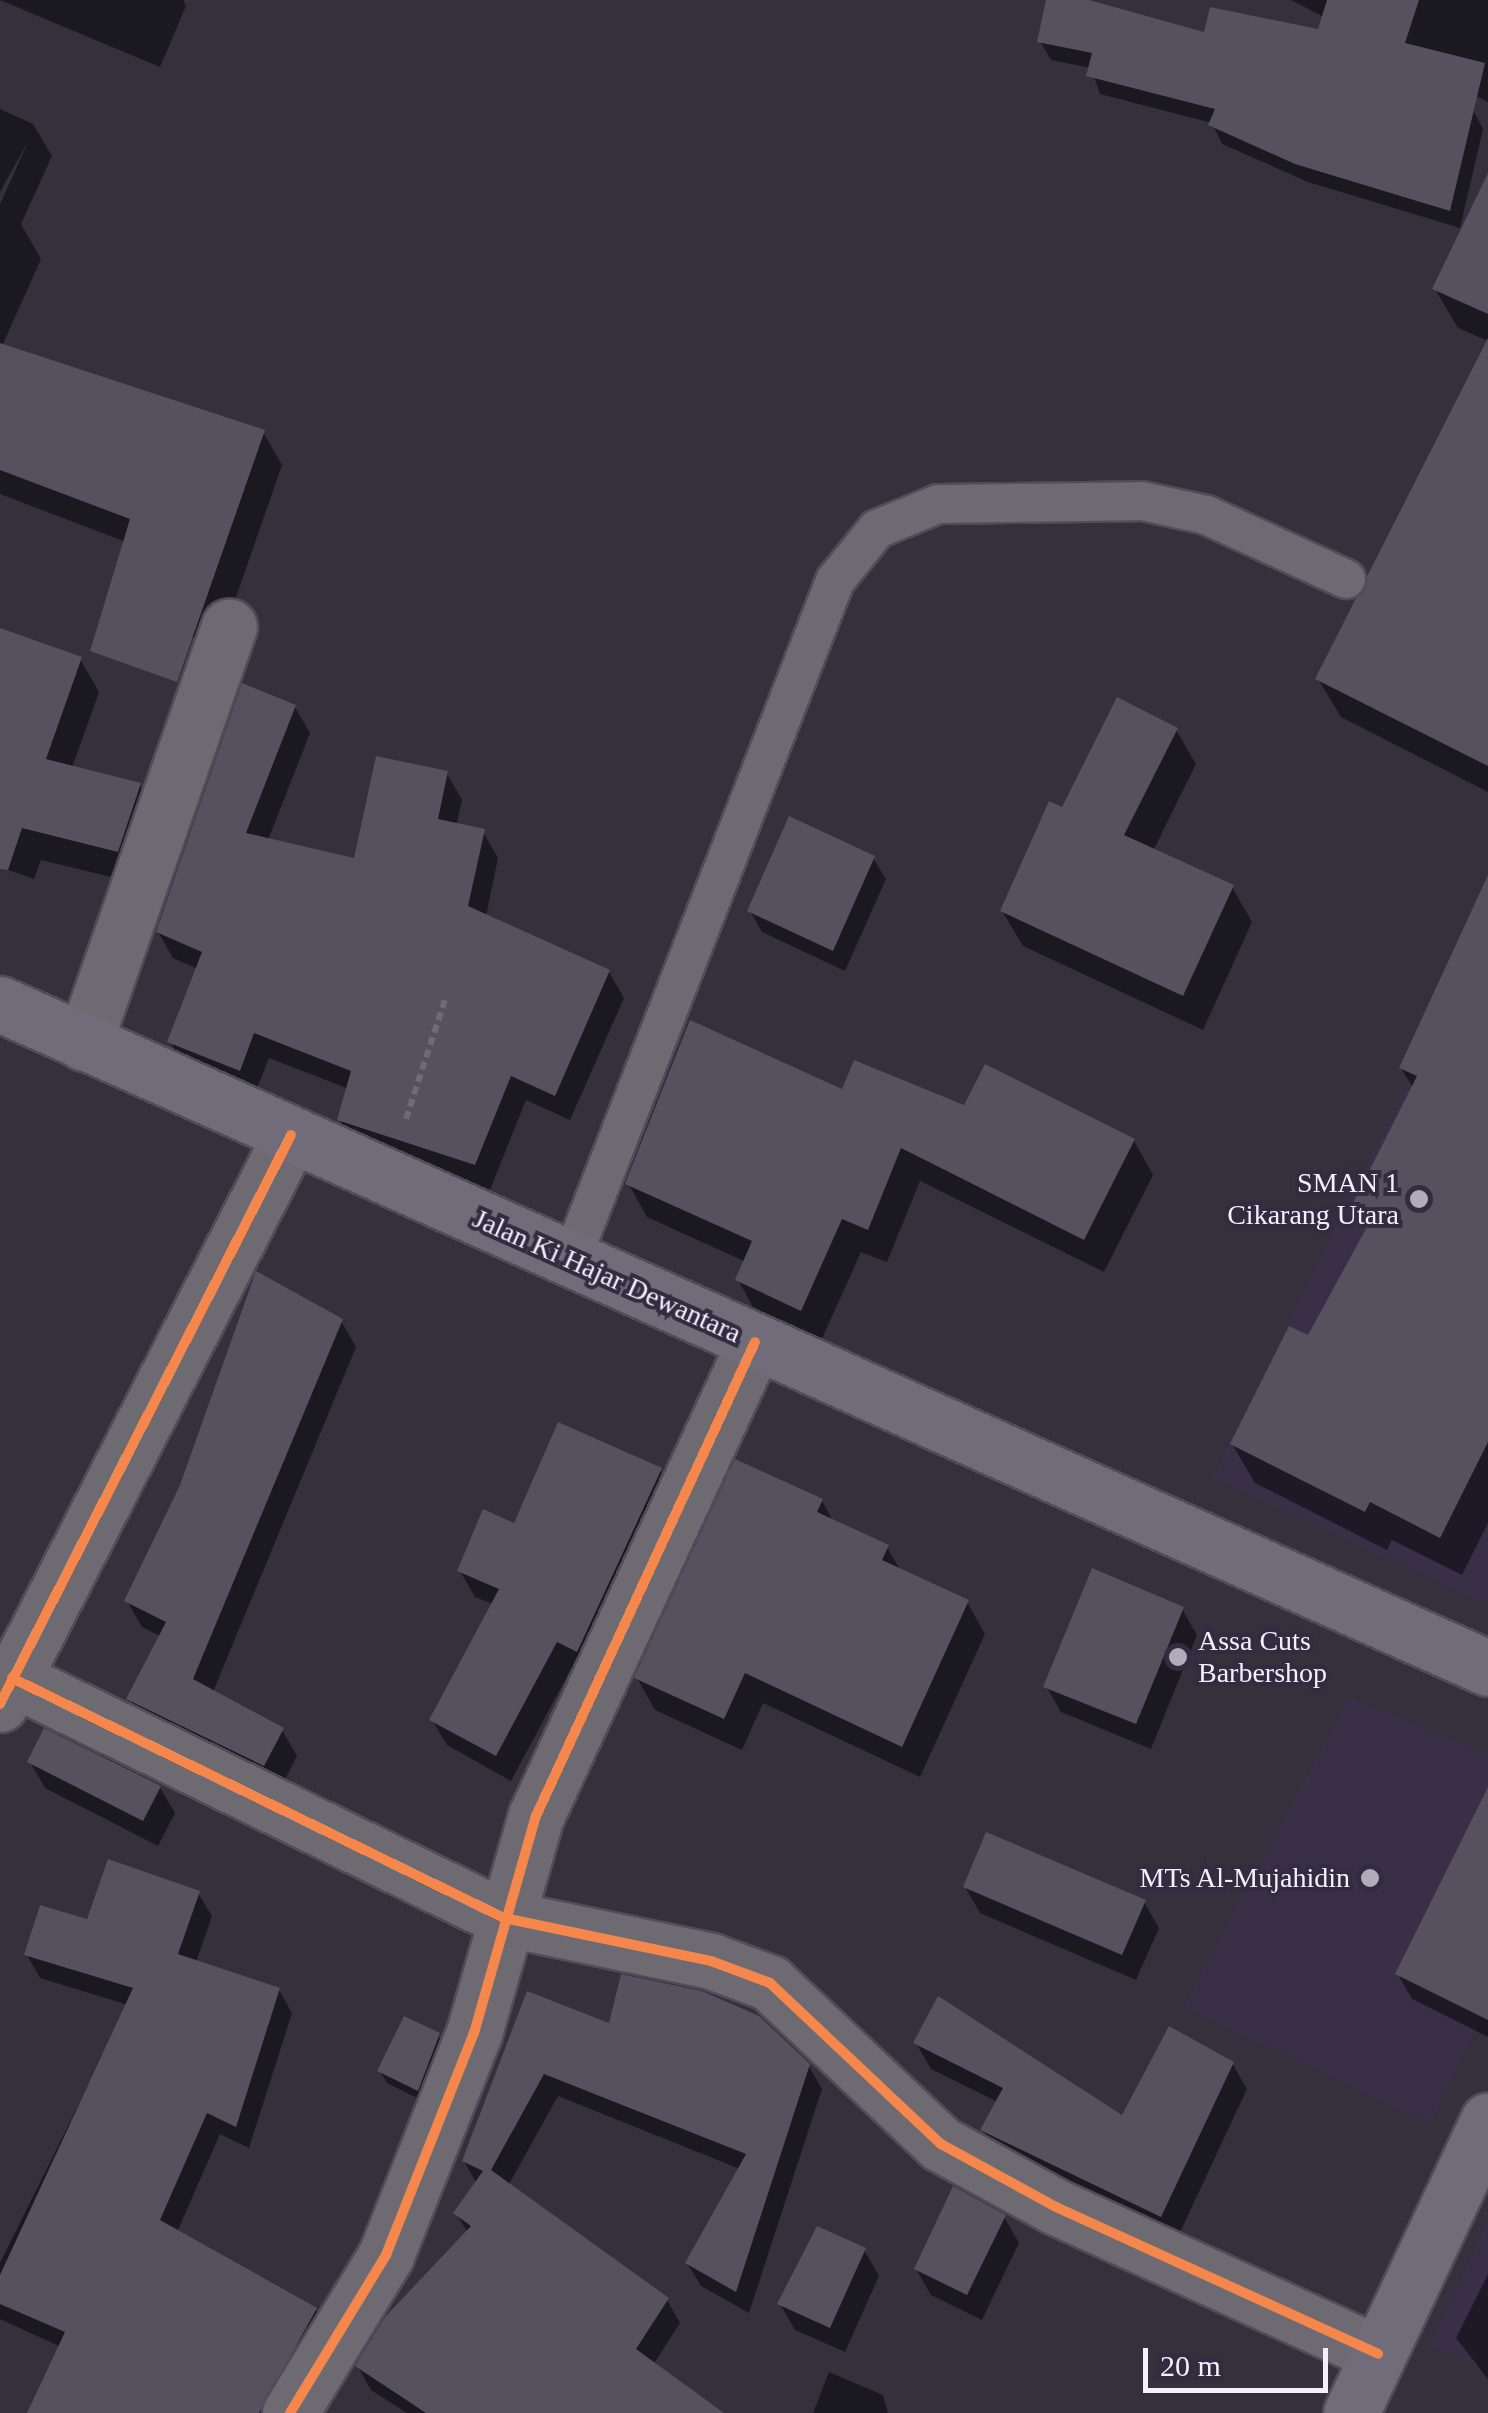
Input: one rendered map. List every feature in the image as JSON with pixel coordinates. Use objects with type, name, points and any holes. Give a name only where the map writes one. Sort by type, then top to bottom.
[{"type":"main road","name":"Jalan Ki Hajar Dewantara","points":[[0,1004],[1488,1668]]},
{"type":"main road","points":[[1351,2413],[1488,2120]]},
{"type":"street","points":[[84,1043],[230,628]]},
{"type":"street","points":[[290,1135],[6,1691],[504,1918],[710,1961],[770,1983],[941,2144],[1056,2207],[1378,2354]]},
{"type":"street","points":[[290,2413],[386,2256],[474,2033],[504,1918],[597,1670],[756,1342]]},
{"type":"lane","points":[[571,1260],[836,581],[877,529],[938,504],[1142,501],[1206,516],[1346,579]]},
{"type":"path","points":[[382,1176],[445,1000]]},
{"type":"shaded area","name":"SMAN 1 Cikarang Utara","points":[[1488,919],[1488,1605],[1212,1478]]},
{"type":"shaded area","name":"MTs Al-Mujahidin","points":[[1349,1697],[1488,1754],[1488,2001],[1431,2124],[1183,2007]]},
{"type":"shaded area","points":[[1488,2220],[1488,2371],[1429,2345]]},
{"type":"building","points":[[1046,0],[1089,0],[1204,32],[1210,7],[1318,29],[1327,0],[1419,0],[1405,43],[1485,63],[1450,211],[1295,164],[1208,125],[1215,109],[1086,76],[1092,53],[1037,42]]},
{"type":"building","points":[[1488,173],[1488,314],[1432,289]]},
{"type":"building","points":[[1488,338],[1488,766],[1315,679]]},
{"type":"building","points":[[0,343],[265,430],[177,682],[90,651],[130,519],[0,470]]},
{"type":"building","points":[[0,628],[82,657],[46,759],[141,783],[118,852],[22,828],[8,870],[0,869]]},
{"type":"building","points":[[242,683],[296,705],[246,833],[354,858],[376,756],[448,771],[438,819],[485,829],[468,906],[610,970],[555,1096],[511,1076],[475,1165],[337,1120],[351,1071],[254,1033],[240,1071],[167,1042],[202,952],[156,932]]},
{"type":"building","points":[[1117,697],[1178,728],[1124,835],[1234,885],[1183,996],[1000,911],[1049,801],[1062,807]]},
{"type":"building","points":[[789,816],[875,856],[833,951],[747,911]]},
{"type":"building","name":"SMAN 1 Cikarang Utara","points":[[1488,875],[1488,1442],[1440,1538],[1370,1502],[1365,1512],[1230,1444],[1289,1326],[1308,1335],[1373,1216],[1352,1205],[1417,1076],[1399,1068]]},
{"type":"building","points":[[690,1020],[842,1089],[854,1060],[964,1105],[985,1064],[1135,1139],[1084,1240],[901,1148],[868,1230],[842,1219],[801,1311],[735,1280],[752,1241],[625,1184]]},
{"type":"building","points":[[256,1271],[343,1319],[193,1679],[284,1728],[264,1766],[126,1699],[166,1622],[124,1601],[180,1485]]},
{"type":"building","points":[[558,1422],[662,1468],[577,1652],[557,1642],[496,1756],[429,1720],[499,1589],[457,1571],[483,1509],[514,1523]]},
{"type":"building","points":[[735,1459],[823,1499],[817,1512],[889,1545],[882,1560],[969,1600],[902,1747],[745,1673],[724,1719],[634,1678]]},
{"type":"building","points":[[1092,1568],[1184,1607],[1136,1724],[1043,1687]]},
{"type":"building","points":[[44,1728],[161,1786],[143,1821],[27,1762]]},
{"type":"building","points":[[1488,1787],[1488,2020],[1395,1974]]},
{"type":"building","points":[[986,1832],[1146,1900],[1122,1955],[963,1887]]},
{"type":"building","points":[[108,1859],[200,1891],[178,1954],[280,1988],[236,2127],[207,2113],[160,2220],[317,2308],[259,2413],[27,2413],[65,2332],[0,2304],[0,2275],[133,1988],[24,1955],[40,1905],[87,1919]]},
{"type":"building","points":[[621,1974],[702,1991],[759,2016],[810,2064],[736,2292],[685,2263],[746,2154],[544,2074],[491,2170],[669,2298],[636,2349],[724,2413],[426,2413],[355,2366],[385,2317],[471,2226],[453,2213],[483,2171],[462,2161],[527,1991],[609,2023]]},
{"type":"building","points":[[938,1996],[1122,2115],[1169,2026],[1234,2062],[1161,2217],[980,2130],[1003,2088],[913,2043]]},
{"type":"building","points":[[404,2016],[440,2033],[418,2091],[377,2071]]},
{"type":"building","points":[[953,2186],[1006,2215],[967,2295],[914,2269]]},
{"type":"building","points":[[817,2226],[866,2248],[830,2328],[777,2304]]},
{"type":"cycle path","points":[[0,1704],[291,1135]]},
{"type":"cycle path","points":[[290,2413],[386,2255],[474,2033],[536,1816],[755,1342]]},
{"type":"cycle path","points":[[12,1678],[504,1918],[711,1961],[770,1983],[941,2144],[1056,2207],[1378,2354]]},
{"type":"place","name":"SMAN 1 Cikarang Utara","points":[[1419,1199]]},
{"type":"place","name":"Assa Cuts Barbershop","points":[[1178,1657]]},
{"type":"place","name":"MTs Al-Mujahidin","points":[[1370,1878]]}]
